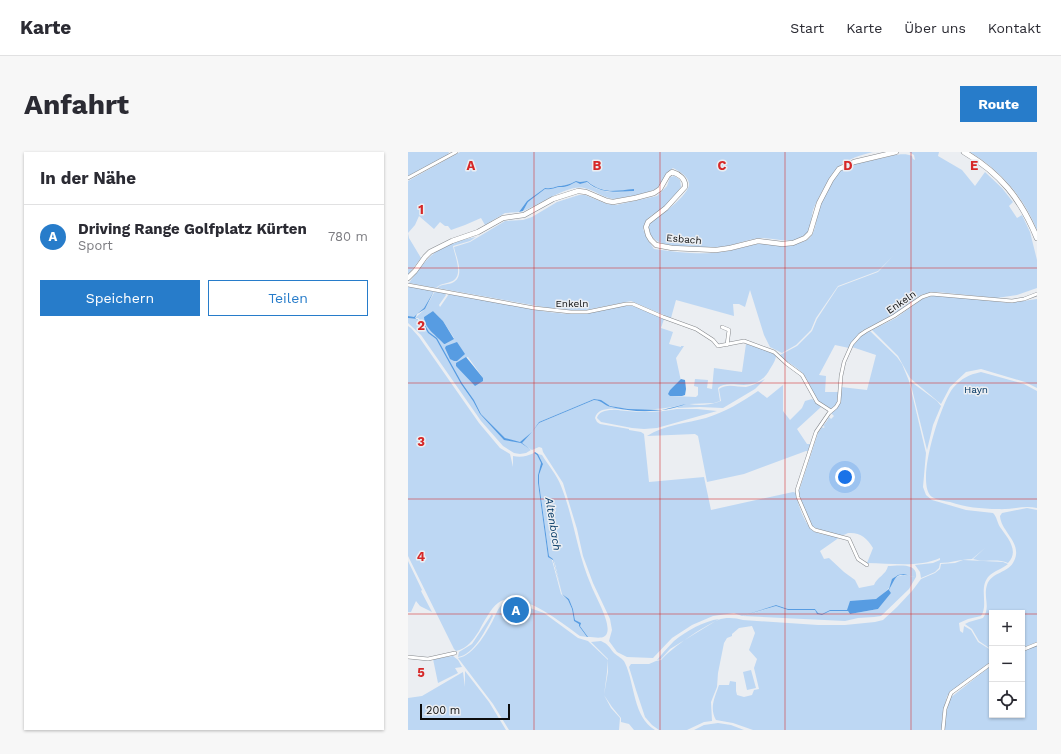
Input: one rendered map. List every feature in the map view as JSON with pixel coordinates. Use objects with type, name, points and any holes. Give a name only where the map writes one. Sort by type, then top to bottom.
[{"type":"main road","points":[[964,152],[987,167],[1000,178],[1020,204],[1029,219],[1037,238]]},
{"type":"street","name":"Esbach","points":[[408,278],[429,253],[452,241],[484,229],[504,218],[524,215],[553,199],[578,192],[586,192],[613,202],[646,195],[660,189],[668,175],[672,172],[678,174],[683,179],[685,182],[685,187],[666,208],[648,222],[646,227],[648,235],[656,245],[672,248],[716,250],[758,241],[782,244],[793,243],[805,238],[810,233],[819,203],[839,169],[854,162],[896,152]]},
{"type":"street","points":[[408,178],[455,153]]},
{"type":"street","name":"Enkeln","points":[[408,285],[534,308],[571,312],[587,312],[622,304],[633,304],[696,329],[718,345],[727,345]]},
{"type":"street","name":"Enkeln","points":[[867,565],[858,559],[850,539],[815,530],[811,527],[798,497],[798,486],[816,432],[839,402],[840,383],[844,362],[855,341],[863,333],[894,316],[922,297],[931,294],[1012,301],[1037,294]]},
{"type":"street","points":[[722,327],[729,330],[727,345],[742,341],[774,352],[787,364],[801,373],[816,400],[831,411]]},
{"type":"street","points":[[1025,649],[1037,644]]},
{"type":"street","points":[[408,657],[428,659],[455,653]]},
{"type":"street","points":[[943,730],[945,709],[950,693],[989,664]]},
{"type":"green space","points":[[408,152],[449,152],[448,155],[408,176]]},
{"type":"green space","points":[[460,152],[873,152],[849,160],[839,167],[829,180],[813,210],[809,232],[797,240],[791,241],[758,238],[727,246],[708,248],[660,243],[652,237],[650,233],[650,223],[680,199],[688,188],[689,183],[685,176],[673,168],[667,173],[658,187],[637,195],[613,199],[588,189],[577,188],[562,192],[523,211],[528,202],[545,189],[565,187],[576,182],[580,184],[586,182],[597,189],[609,192],[634,191],[603,190],[587,181],[576,181],[570,184],[545,188],[527,201],[519,212],[505,213],[485,225],[481,218],[451,230],[448,226],[445,226],[440,222],[434,229],[419,216],[415,225],[408,233],[408,181]]},
{"type":"green space","points":[[909,152],[939,152],[938,156],[962,170],[975,186],[985,172],[1002,188],[1013,202],[1009,206],[1017,218],[1022,215],[1030,232],[1037,260],[1037,288],[1017,295],[997,298],[937,292],[921,295],[893,315],[862,331],[849,348],[835,345],[819,375],[826,376],[825,392],[838,392],[837,404],[834,408],[828,408],[819,402],[804,375],[780,355],[797,346],[812,331],[817,319],[838,287],[878,272],[893,256],[878,271],[838,286],[816,318],[811,330],[796,345],[782,353],[770,347],[764,335],[750,290],[745,307],[739,304],[733,304],[734,316],[676,300],[671,318],[631,301],[581,311],[549,308],[437,288],[442,285],[452,283],[458,276],[459,266],[454,247],[470,242],[505,221],[523,220],[532,217],[557,202],[579,195],[585,195],[607,204],[616,205],[657,196],[667,186],[670,177],[675,176],[680,180],[681,187],[667,205],[647,220],[643,229],[654,249],[679,252],[713,253],[757,244],[799,243],[809,239],[814,232],[819,209],[823,199],[840,171],[848,166],[858,163],[898,155],[909,155],[915,160],[914,155]]},
{"type":"green space","points":[[970,152],[1037,152],[1037,230],[1025,206],[1010,185],[991,167]]},
{"type":"green space","points":[[408,233],[409,238],[421,258],[408,275]]},
{"type":"green space","points":[[476,237],[470,241],[453,246],[458,267],[455,280],[436,288],[409,283],[423,265],[438,250],[455,242]]},
{"type":"green space","points":[[408,286],[434,291],[424,308],[414,318],[408,316]]},
{"type":"green space","points":[[435,291],[445,293],[446,295],[439,305],[440,307],[449,294],[548,312],[567,314],[580,314],[629,305],[636,307],[664,319],[661,328],[673,332],[669,344],[681,347],[684,346],[676,358],[681,381],[670,390],[670,396],[696,397],[698,395],[698,387],[694,386],[695,379],[708,380],[707,388],[712,389],[714,368],[742,372],[746,344],[772,352],[776,355],[776,357],[764,377],[757,382],[743,385],[729,384],[718,388],[720,401],[717,402],[721,401],[719,389],[722,387],[746,387],[765,379],[755,389],[723,408],[677,408],[682,405],[637,410],[611,406],[594,399],[539,422],[532,432],[520,443],[505,438],[481,414],[437,338],[429,332],[418,318],[415,318],[425,309]],"holes":[[[433,311],[443,321],[454,338],[445,344],[427,325],[424,317]],[[468,357],[483,378],[461,370],[456,366]],[[713,403],[697,405],[689,404]]]},
{"type":"green space","points":[[932,296],[948,296],[1009,303],[1037,299],[1037,388],[1025,382],[981,369],[966,372],[950,387],[941,404],[910,378],[898,356],[872,330],[896,318],[922,299]]},
{"type":"green space","points":[[408,318],[417,319],[428,333],[436,339],[461,384],[480,414],[504,439],[521,443],[531,450],[520,454],[514,453],[503,446],[481,421],[421,335],[408,323]]},
{"type":"green space","points":[[408,326],[419,337],[479,423],[500,448],[510,454],[513,467],[513,456],[519,457],[534,453],[537,455],[541,463],[538,483],[548,556],[552,560],[561,594],[568,600],[572,609],[574,621],[580,624],[579,626],[587,637],[580,636],[552,616],[528,603],[507,599],[498,603],[493,608],[475,638],[470,643],[460,650],[456,651],[454,649],[408,556]]},
{"type":"green space","points":[[870,331],[897,357],[902,364],[909,381],[926,453],[923,487],[926,495],[932,500],[966,510],[993,513],[1013,549],[1013,554],[1008,563],[973,559],[985,548],[972,559],[940,563],[939,568],[935,572],[921,578],[920,572],[915,565],[933,563],[940,560],[940,558],[914,564],[867,563],[873,548],[863,536],[852,533],[839,535],[812,526],[799,497],[799,491],[818,433],[822,427],[825,427],[823,426],[829,417],[831,419],[834,416],[831,413],[839,405],[841,399],[841,387],[867,390],[876,355],[852,347],[860,336]]},
{"type":"green space","name":"Hayn","points":[[981,372],[1024,384],[1037,391],[1037,508],[1027,507],[992,509],[967,506],[934,498],[927,489],[926,477],[931,443],[948,396],[953,388],[962,379]]},
{"type":"green space","points":[[910,381],[937,401],[941,406],[933,425],[927,450]]},
{"type":"green space","points":[[783,385],[783,411],[790,420],[802,408],[805,401],[812,399],[821,407],[797,429],[807,444],[811,444],[808,451],[744,474],[707,482],[698,436],[695,434],[647,436],[661,429],[720,413],[740,403],[758,391],[767,398]]},
{"type":"green space","points":[[594,400],[601,401],[610,407],[628,410],[604,409],[597,414],[595,418],[600,424],[629,429],[644,434],[649,482],[704,477],[711,510],[793,492],[796,493],[802,515],[812,530],[821,534],[840,537],[820,551],[824,559],[829,558],[855,580],[859,588],[874,585],[888,566],[910,567],[916,572],[916,577],[906,575],[896,576],[888,589],[878,598],[868,601],[851,601],[848,610],[830,610],[822,614],[818,613],[815,609],[788,609],[776,605],[742,616],[734,613],[713,616],[692,625],[672,638],[653,658],[627,657],[617,652],[609,641],[612,630],[610,619],[593,583],[583,556],[577,529],[563,483],[543,452],[542,448],[539,447],[532,450],[521,443],[539,423]]},
{"type":"green space","points":[[677,409],[717,411],[657,428],[644,429],[601,422],[597,418],[601,413],[610,410],[646,412]]},
{"type":"green space","points":[[538,454],[542,455],[555,474],[565,498],[586,573],[607,622],[607,633],[604,637],[588,637],[580,626],[580,623],[575,620],[569,599],[562,594],[555,564],[553,559],[549,556],[539,483],[539,475],[543,464]]},
{"type":"green space","points":[[1027,508],[1037,510],[1037,642],[1025,647],[1025,610],[989,610],[989,648],[979,641],[972,629],[965,624],[983,618],[987,606],[986,589],[989,581],[992,577],[1012,565],[1016,555],[1014,543],[1001,522],[1000,516],[1002,513]]},
{"type":"green space","points":[[963,560],[1003,562],[1008,564],[991,574],[986,581],[984,586],[984,606],[981,616],[959,623],[960,631],[963,633],[964,626],[971,630],[978,642],[989,649],[989,663],[947,696],[942,717],[942,730],[753,730],[733,723],[716,720],[713,707],[714,698],[719,685],[729,685],[730,681],[736,682],[737,695],[744,697],[752,695],[754,690],[759,689],[754,668],[757,659],[749,650],[755,633],[752,626],[739,628],[732,634],[732,636],[727,638],[724,643],[718,673],[717,687],[711,702],[712,721],[704,722],[687,730],[659,730],[645,717],[629,667],[631,664],[649,664],[661,660],[680,643],[711,623],[728,618],[818,625],[845,625],[875,622],[883,620],[912,591],[921,579],[935,573],[940,569],[941,564],[955,563]]},
{"type":"green space","points":[[408,561],[432,612],[420,606],[416,601],[411,612],[408,612]]},
{"type":"green space","points":[[903,575],[916,577],[909,589],[881,616],[845,621],[743,616],[776,606],[788,610],[815,610],[817,614],[822,615],[830,611],[848,611],[850,614],[878,609],[891,593],[889,590],[894,580]]},
{"type":"green space","points":[[507,602],[516,603],[544,613],[578,638],[588,641],[608,660],[604,695],[611,708],[620,718],[619,730],[509,730],[493,704],[458,658],[464,656],[475,647],[489,628],[502,605]]},
{"type":"green space","points":[[492,614],[493,616],[479,641],[469,652],[458,657],[459,652],[472,644]]},
{"type":"green space","points":[[719,619],[670,649],[661,659],[657,660],[674,641],[684,634],[701,624]]},
{"type":"green space","points":[[601,641],[624,661],[638,709],[642,717],[655,730],[634,730],[629,724],[621,722],[621,718],[604,695],[608,672],[608,659],[591,642]]},
{"type":"green space","points":[[1037,645],[1037,730],[945,730],[945,718],[950,698],[989,667],[989,718],[1025,718],[1025,650]]},
{"type":"green space","points":[[453,656],[458,660],[462,667],[455,668],[458,673],[438,683],[433,659]]},
{"type":"green space","points":[[751,670],[756,688],[747,690],[743,672]]},
{"type":"green space","points":[[465,671],[489,702],[506,730],[408,730],[408,698],[422,696],[463,672],[465,687]]},
{"type":"green space","points":[[718,723],[731,725],[744,730],[694,730],[704,725]]},
{"type":"water","points":[[576,181],[587,181],[603,190],[592,186],[587,182],[580,184],[576,182],[565,187],[545,189],[528,202],[523,211],[519,212],[527,201],[545,188],[565,185]]},
{"type":"water","points":[[634,189],[634,191],[621,192],[609,191]]},
{"type":"water","points":[[434,291],[425,309],[417,314],[424,308]]},
{"type":"water","points":[[433,311],[443,321],[454,339],[445,344],[431,332],[426,325],[424,317]]},
{"type":"water","points":[[417,314],[416,319],[408,318],[408,316],[414,317]]},
{"type":"water","points":[[418,320],[437,338],[481,414],[505,438],[520,442],[532,432],[522,443],[531,450],[521,443],[504,440],[480,414],[461,384],[436,339],[428,333]]},
{"type":"water","points":[[457,342],[465,354],[457,361],[454,361],[450,359],[445,348],[446,346]]},
{"type":"water","points":[[466,357],[483,378],[483,381],[475,386],[456,366],[456,363]]},
{"type":"water","points":[[681,379],[685,380],[685,395],[670,396],[668,394],[670,390]]},
{"type":"water","points":[[594,399],[601,400],[610,406],[628,409],[662,410],[639,411],[620,409],[608,406],[600,401],[594,400],[539,423],[532,432],[539,422]]},
{"type":"water","points":[[686,404],[677,407],[662,410]]},
{"type":"water","points":[[535,452],[538,454],[543,464],[539,475],[539,483],[549,556],[553,559],[562,594],[553,560],[548,557],[538,483],[538,475],[541,463],[537,455],[534,453]]},
{"type":"water","points":[[903,574],[916,577],[901,575],[896,577],[889,590],[891,593],[878,609],[850,614],[848,611],[830,611],[822,615],[817,614],[815,610],[788,610],[776,606],[742,616],[776,605],[788,609],[815,609],[818,613],[822,614],[830,610],[847,610],[850,601],[876,599],[889,589],[892,579],[898,575]]},
{"type":"water","points":[[562,594],[569,599],[573,609],[575,620],[581,623],[580,626],[588,637],[579,626],[579,624],[574,621],[572,609],[568,600]]},
{"type":"place","name":"Driving Range Golfplatz Kürten","points":[[516,610]]},
{"type":"water label","name":"Altenbach","points":[[553,524]]}]
